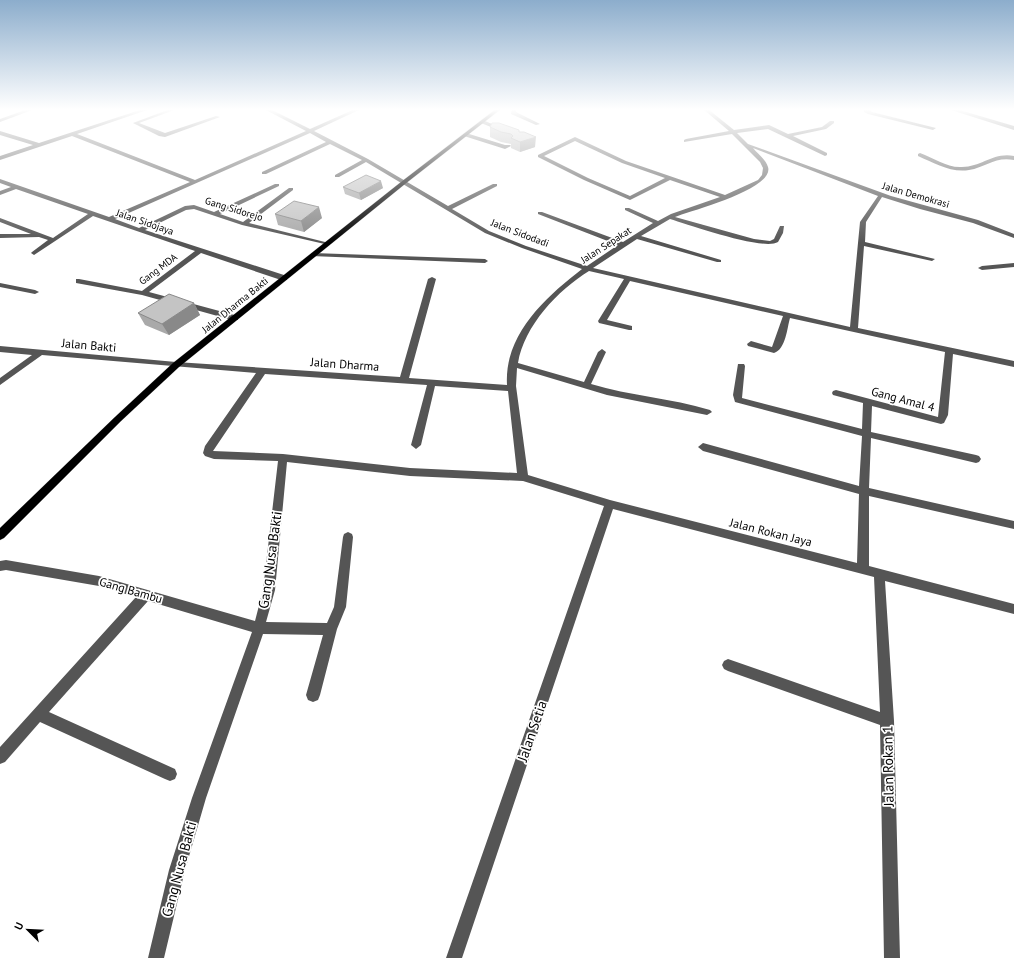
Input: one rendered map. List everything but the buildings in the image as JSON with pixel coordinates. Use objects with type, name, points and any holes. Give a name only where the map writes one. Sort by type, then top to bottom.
[{"type":"main road","name":"Jalan Dharma Bakti","points":[[0,535],[118,419],[176,365],[403,183],[442,154]]},
{"type":"street","points":[[0,158],[13,154]]},
{"type":"street","points":[[122,154],[194,182]]},
{"type":"street","points":[[108,220],[259,154]]},
{"type":"street","points":[[264,173],[304,154]]},
{"type":"street","name":"Jalan Sidodadi","points":[[353,154],[392,175],[403,183],[487,232],[588,269],[854,330],[1014,364]]},
{"type":"street","points":[[544,154],[540,156],[586,179],[630,198],[670,178]]},
{"type":"street","points":[[607,154],[624,162],[724,197]]},
{"type":"street","name":"Jalan Sepakat","points":[[523,477],[511,376],[516,350],[539,312],[551,297],[568,282],[658,223],[669,217],[757,183],[765,175],[766,168],[755,154]]},
{"type":"street","name":"Jalan Demokrasi","points":[[772,154],[881,195],[977,222],[1014,236]]},
{"type":"street","points":[[920,156],[964,169],[1002,156],[1014,158]]},
{"type":"street","points":[[337,176],[366,160]]},
{"type":"street","name":"Jalan Sidojaya","points":[[0,181],[108,220],[284,278]]},
{"type":"street","points":[[214,214],[277,185]]},
{"type":"street","points":[[447,209],[495,185]]},
{"type":"street","points":[[0,193],[15,187]]},
{"type":"street","points":[[244,224],[291,189]]},
{"type":"street","points":[[854,330],[863,222],[881,195]]},
{"type":"street","name":"Gang Sidorejo","points":[[140,230],[185,208],[194,207],[244,224],[327,244]]},
{"type":"street","points":[[627,209],[658,223]]},
{"type":"street","points":[[540,213],[625,245]]},
{"type":"street","points":[[34,253],[92,214]]},
{"type":"street","points":[[669,217],[754,241],[776,242],[779,239],[782,227]]},
{"type":"street","points":[[0,220],[53,240]]},
{"type":"street","points":[[0,236],[44,236]]},
{"type":"street","points":[[636,237],[719,261]]},
{"type":"street","points":[[861,243],[932,259]]},
{"type":"street","name":"Gang MDA","points":[[79,281],[143,294],[200,251]]},
{"type":"street","points":[[313,255],[485,261]]},
{"type":"street","points":[[982,268],[1014,265]]},
{"type":"street","points":[[628,278],[602,321],[629,328]]},
{"type":"street","points":[[404,379],[432,279]]},
{"type":"street","points":[[0,286],[35,292]]},
{"type":"street","points":[[143,294],[235,318]]},
{"type":"street","points":[[751,344],[774,350],[778,346],[787,315]]},
{"type":"street","name":"Jalan Bakti","points":[[0,349],[176,365]]},
{"type":"street","name":"Gang Amal 4","points":[[836,393],[941,421],[944,415],[949,350]]},
{"type":"street","points":[[586,386],[602,352]]},
{"type":"street","points":[[0,382],[40,353]]},
{"type":"street","points":[[513,364],[607,392],[707,412]]},
{"type":"street","name":"Jalan Dharma","points":[[176,365],[404,379],[512,388]]},
{"type":"street","points":[[741,366],[737,396],[738,400],[742,402],[976,460]]},
{"type":"street","points":[[263,370],[208,449],[208,453],[283,458],[410,472],[523,477]]},
{"type":"street","points":[[416,445],[432,382]]},
{"type":"street","points":[[863,569],[864,491],[868,402]]},
{"type":"street","points":[[702,446],[864,491],[1014,525]]},
{"type":"street","name":"Gang Nusa Bakti","points":[[156,958],[177,870],[199,798],[259,628],[269,590],[283,458]]},
{"type":"street","name":"Jalan Rokan Jaya","points":[[523,477],[610,504],[1014,609]]},
{"type":"street","name":"Jalan Setia","points":[[454,958],[610,504]]},
{"type":"street","points":[[313,695],[331,629],[340,607],[348,537]]},
{"type":"street","name":"Gang Bambu","points":[[0,566],[14,566],[99,581],[259,628],[331,629]]},
{"type":"street","name":"Jalan Rokan 1","points":[[879,573],[887,721],[892,958]]},
{"type":"street","points":[[0,757],[146,594]]},
{"type":"street","points":[[728,665],[887,721]]},
{"type":"street","points":[[37,714],[170,774]]}]
